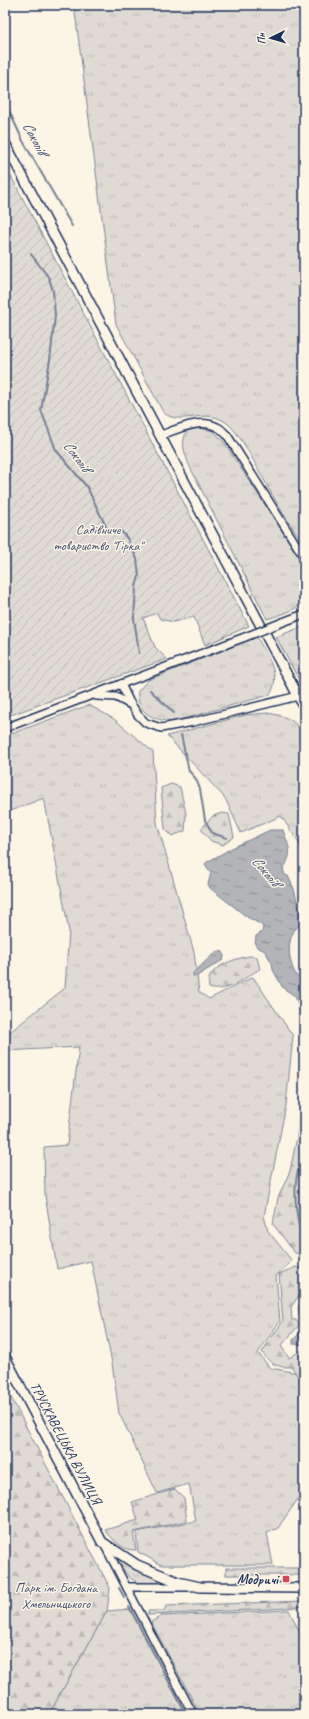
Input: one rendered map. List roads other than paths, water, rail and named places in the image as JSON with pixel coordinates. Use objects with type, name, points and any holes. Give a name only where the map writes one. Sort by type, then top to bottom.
[{"type":"main road","points":[[5,143],[304,707]]},
{"type":"main road","name":"ТРУСКАВЕЦЬКА ВУЛИЦЯ","points":[[5,1357],[102,1542],[114,1555]]},
{"type":"main road","points":[[114,1555],[164,1577],[200,1587],[304,1588]]},
{"type":"street","points":[[161,435],[184,427],[203,423],[218,427],[227,435],[304,557]]},
{"type":"street","points":[[5,728],[304,614]]},
{"type":"street","points":[[121,684],[131,705],[146,723],[161,728],[193,722],[298,696]]},
{"type":"street","points":[[88,696],[101,695],[116,697],[131,705]]},
{"type":"street","points":[[114,1555],[127,1587],[194,1714]]},
{"type":"street","points":[[127,1587],[200,1587]]},
{"type":"water","points":[[270,830],[283,830],[289,846],[289,854],[283,869],[294,889],[299,909],[304,913],[304,923],[293,932],[290,954],[293,969],[302,981],[305,988],[304,1020],[295,996],[283,988],[265,951],[257,947],[255,944],[256,936],[262,932],[263,927],[247,917],[210,888],[208,884],[211,873],[205,864],[207,862]]},
{"type":"water","points":[[217,951],[223,952],[223,960],[197,976],[193,976],[193,973]]},
{"type":"water","points":[[304,1302],[304,1345],[293,1344],[293,1340],[300,1331],[301,1327],[299,1305]]},
{"type":"waterway","name":"Соколів","points":[[5,102],[23,141],[72,226]]},
{"type":"waterway","name":"Соколів","points":[[31,254],[49,278],[53,291],[55,316],[50,360],[41,410],[56,450],[87,487],[109,533],[120,530],[127,538],[137,559],[139,576],[136,587],[134,618],[139,653]]},
{"type":"waterway","name":"Соколів","points":[[150,690],[174,713]]},
{"type":"waterway","name":"Соколів","points":[[181,735],[189,771],[196,779],[200,789],[205,820],[212,833],[227,838]]},
{"type":"waterway","name":"Соколів","points":[[304,1158],[299,1168],[295,1191],[298,1219],[304,1243]]},
{"type":"waterway","points":[[119,1588],[124,1597]]},
{"type":"waterway","points":[[129,1607],[186,1714]]},
{"type":"place","name":"Модричі","points":[[286,1579]]},
{"type":"park label","name":"Садівниче товариство \"Гірка\"","points":[[98,538]]},
{"type":"park label","name":"Парк ім. Богдана Хмельницького","points":[[56,1596]]}]
